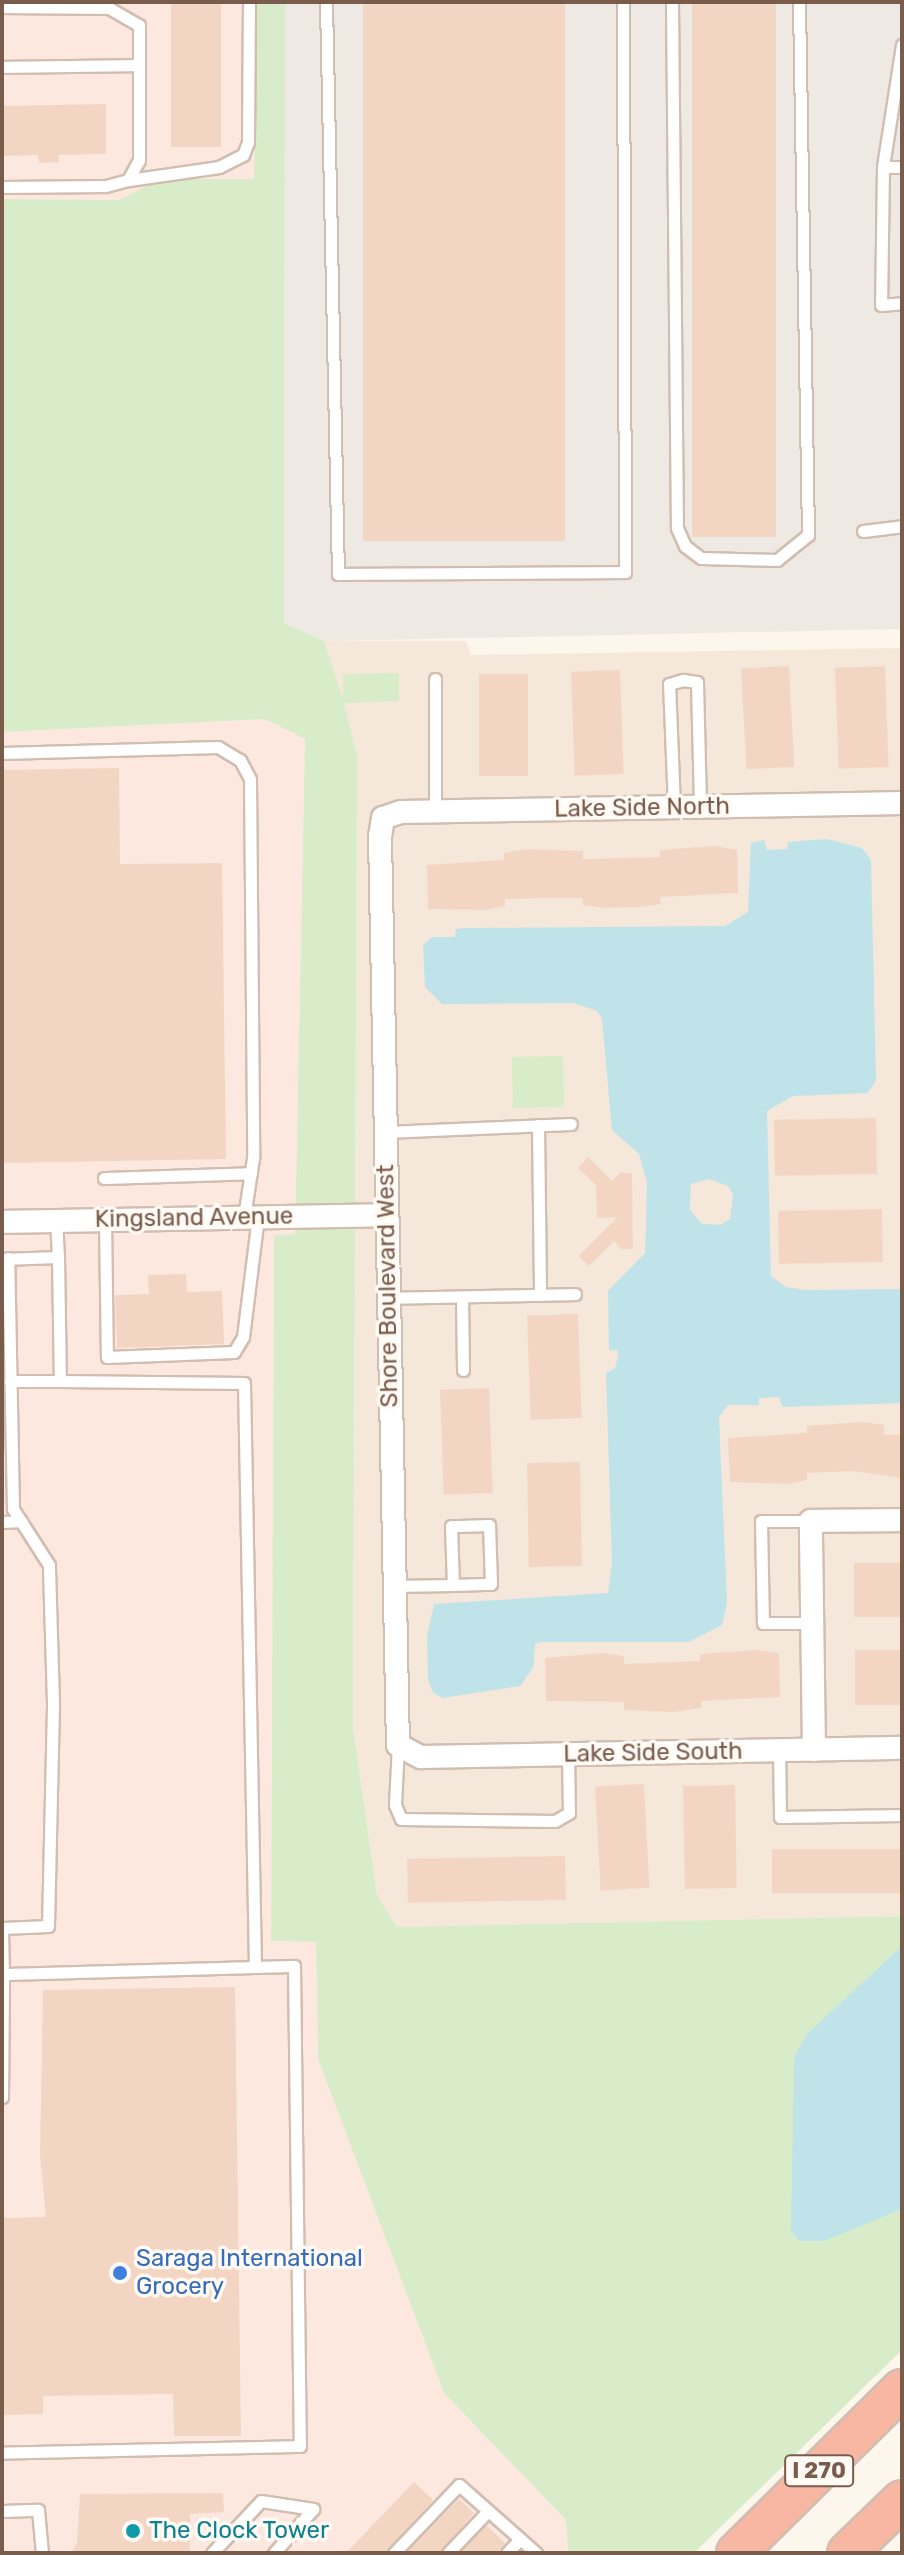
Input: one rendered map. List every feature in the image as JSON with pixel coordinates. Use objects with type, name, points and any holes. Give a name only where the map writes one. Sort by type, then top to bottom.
[{"type":"highway","name":"I 270","points":[[736,2553],[902,2389]]},
{"type":"highway","points":[[847,2553],[902,2500]]},
{"type":"street","name":"Lake Side North","points":[[383,818],[401,812],[435,811],[902,803]]},
{"type":"street","name":"Shore Boulevard West","points":[[383,818],[392,1586],[401,1749]]},
{"type":"street","name":"Kingsland Avenue","points":[[2,1222],[386,1215]]},
{"type":"street","points":[[814,1750],[811,1521],[902,1520]]},
{"type":"street","name":"Lake Side South","points":[[401,1749],[421,1757],[902,1748]]},
{"type":"lane","points":[[2,187],[105,186],[219,167],[243,155],[248,142],[249,2]]},
{"type":"lane","points":[[326,2],[338,574],[625,572],[623,2]]},
{"type":"lane","points":[[672,2],[677,528],[685,546],[701,558],[777,560],[808,535],[799,2]]},
{"type":"lane","points":[[2,7],[77,6],[124,13],[139,25],[139,160],[128,180]]},
{"type":"lane","points":[[902,45],[883,167],[881,305],[902,303]]},
{"type":"lane","points":[[2,67],[139,65]]},
{"type":"lane","points":[[883,167],[902,167]]},
{"type":"lane","points":[[863,531],[902,526]]},
{"type":"lane","points":[[435,679],[435,811]]},
{"type":"lane","points":[[674,807],[669,684],[683,680],[697,682],[700,807]]},
{"type":"lane","points":[[2,753],[218,747],[240,760],[250,779],[251,1217],[243,1337],[234,1352],[107,1357],[105,1220]]},
{"type":"lane","points":[[385,1132],[571,1124]]},
{"type":"lane","points":[[538,1125],[540,1295]]},
{"type":"lane","points":[[104,1178],[251,1173]]},
{"type":"lane","points":[[56,1221],[60,1381]]},
{"type":"lane","points":[[2,2097],[2,1928],[48,1926],[49,1565],[13,1509],[5,1258],[58,1257]]},
{"type":"lane","points":[[388,1298],[575,1294]]},
{"type":"lane","points":[[462,1297],[463,1370]]},
{"type":"lane","points":[[10,1381],[244,1383],[255,1967]]},
{"type":"lane","points":[[2,1522],[21,1521]]},
{"type":"lane","points":[[811,1521],[761,1521],[763,1623],[812,1623]]},
{"type":"lane","points":[[392,1586],[453,1585],[491,1584],[489,1525],[451,1526],[453,1585]]},
{"type":"lane","points":[[401,1749],[395,1805],[401,1819],[555,1821],[569,1813],[568,1754]]},
{"type":"lane","points":[[779,1750],[780,1817],[902,1815]]},
{"type":"lane","points":[[2,2453],[300,2446],[294,1966],[3,1974]]},
{"type":"lane","points":[[394,2553],[459,2485],[536,2553]]},
{"type":"lane","points":[[212,2553],[261,2501],[313,2509],[274,2553]]},
{"type":"lane","points":[[2,2511],[38,2510],[42,2553]]},
{"type":"lane","points":[[448,2553],[488,2511]]},
{"type":"lane","points":[[507,2553],[520,2539]]},
{"type":"shaded area","points":[[2,2],[256,2],[254,179],[160,179],[120,200],[2,199]]},
{"type":"shaded area","points":[[285,2],[902,2],[902,629],[324,641],[284,623]]},
{"type":"shaded area","points":[[324,641],[466,641],[471,655],[902,648],[902,1916],[397,1927],[377,1896],[353,1726],[357,755]]},
{"type":"shaded area","points":[[265,719],[305,739],[295,1234],[274,1235],[271,1941],[316,1942],[318,2059],[444,2393],[566,2520],[568,2553],[2,2553],[2,732]]},
{"type":"green space","points":[[256,2],[285,2],[284,623],[324,641],[343,699],[343,674],[399,673],[399,701],[344,703],[357,755],[353,1726],[377,1896],[397,1927],[902,1916],[902,2350],[694,2553],[568,2553],[566,2520],[444,2393],[318,2059],[316,1942],[271,1941],[274,1235],[295,1234],[305,739],[265,719],[2,732],[2,199],[119,200],[160,179],[254,179]]},
{"type":"green space","points":[[563,1056],[564,1107],[513,1108],[512,1057]]},
{"type":"water","points":[[827,839],[862,848],[871,860],[876,1080],[868,1093],[793,1096],[767,1111],[771,1276],[786,1287],[806,1290],[902,1289],[902,1403],[782,1407],[779,1397],[759,1398],[759,1405],[728,1405],[719,1417],[727,1603],[722,1625],[689,1642],[540,1642],[535,1644],[533,1668],[520,1686],[443,1698],[433,1693],[428,1679],[427,1637],[434,1604],[608,1593],[612,1562],[606,1373],[615,1368],[618,1356],[617,1350],[609,1350],[608,1291],[645,1253],[647,1183],[639,1154],[612,1130],[602,1019],[597,1011],[573,1003],[442,1004],[425,987],[423,945],[432,937],[455,937],[456,929],[465,928],[725,926],[748,912],[751,843],[764,840],[767,850],[787,849],[788,842]],"holes":[[[709,1179],[728,1186],[733,1194],[730,1219],[720,1225],[702,1224],[690,1210],[691,1184]]]},
{"type":"water","points":[[902,1946],[902,2209],[824,2241],[799,2241],[791,2231],[794,2058],[806,2035]]},
{"type":"building","points":[[171,2],[221,2],[221,147],[171,147]]},
{"type":"building","points":[[363,2],[565,2],[565,541],[363,541]]},
{"type":"building","points":[[692,2],[776,2],[776,537],[692,537]]},
{"type":"building","points":[[106,104],[106,154],[58,155],[59,162],[39,163],[38,155],[2,156],[2,106]]},
{"type":"building","points":[[789,666],[794,767],[746,769],[741,669]]},
{"type":"building","points":[[885,666],[889,767],[839,769],[835,668]]},
{"type":"building","points":[[620,670],[624,774],[575,776],[571,672]]},
{"type":"building","points":[[479,674],[528,674],[528,776],[479,776]]},
{"type":"building","points":[[119,768],[120,864],[222,863],[226,1159],[2,1163],[2,770]]},
{"type":"building","points":[[715,846],[737,850],[738,893],[660,897],[661,904],[640,907],[605,908],[583,905],[583,898],[551,898],[505,899],[505,906],[484,910],[428,909],[427,865],[504,860],[504,853],[526,849],[583,851],[583,859],[660,857],[660,850]]},
{"type":"building","points":[[876,1118],[877,1174],[775,1176],[774,1120]]},
{"type":"building","points":[[588,1157],[612,1181],[620,1173],[632,1173],[633,1249],[621,1249],[614,1241],[589,1266],[579,1256],[618,1217],[597,1218],[596,1185],[578,1168]]},
{"type":"building","points":[[882,1209],[883,1262],[779,1264],[778,1211]]},
{"type":"building","points":[[186,1274],[187,1292],[222,1291],[224,1344],[117,1348],[115,1295],[149,1294],[148,1275]]},
{"type":"building","points":[[578,1314],[582,1418],[531,1420],[527,1316]]},
{"type":"building","points":[[489,1388],[493,1493],[444,1495],[440,1390]]},
{"type":"building","points":[[862,1422],[884,1425],[884,1435],[902,1435],[902,1478],[853,1471],[807,1473],[807,1480],[787,1484],[730,1482],[728,1438],[807,1433],[807,1426]]},
{"type":"building","points":[[580,1462],[582,1566],[529,1567],[527,1463]]},
{"type":"building","points":[[854,1563],[902,1563],[902,1617],[854,1617]]},
{"type":"building","points":[[757,1650],[779,1653],[780,1697],[701,1701],[701,1708],[673,1712],[624,1710],[624,1702],[546,1701],[545,1658],[602,1653],[624,1656],[624,1664],[700,1661],[700,1654]]},
{"type":"building","points":[[855,1650],[902,1650],[902,1705],[855,1705]]},
{"type":"building","points":[[644,1784],[649,1888],[601,1890],[595,1787]]},
{"type":"building","points":[[735,1785],[737,1888],[685,1889],[683,1786]]},
{"type":"building","points":[[772,1849],[902,1849],[902,1893],[772,1893]]},
{"type":"building","points":[[565,1856],[566,1900],[408,1903],[407,1859]]},
{"type":"building","name":"Saraga International Grocery","points":[[235,1987],[241,2436],[174,2436],[173,2394],[43,2396],[43,2414],[2,2415],[2,2218],[46,2217],[40,2156],[43,1990]]},
{"type":"building","points":[[414,2482],[433,2500],[386,2553],[346,2553]]},
{"type":"building","name":"The Clock Tower","points":[[223,2493],[224,2512],[190,2514],[190,2553],[71,2553],[77,2542],[80,2494]]},
{"type":"building","points":[[459,2499],[474,2513],[440,2553],[406,2553]]},
{"type":"building","points":[[486,2525],[505,2543],[499,2551],[460,2553]]},
{"type":"place","name":"Saraga International Grocery","points":[[120,2273]]},
{"type":"place","name":"The Clock Tower","points":[[133,2531]]}]
